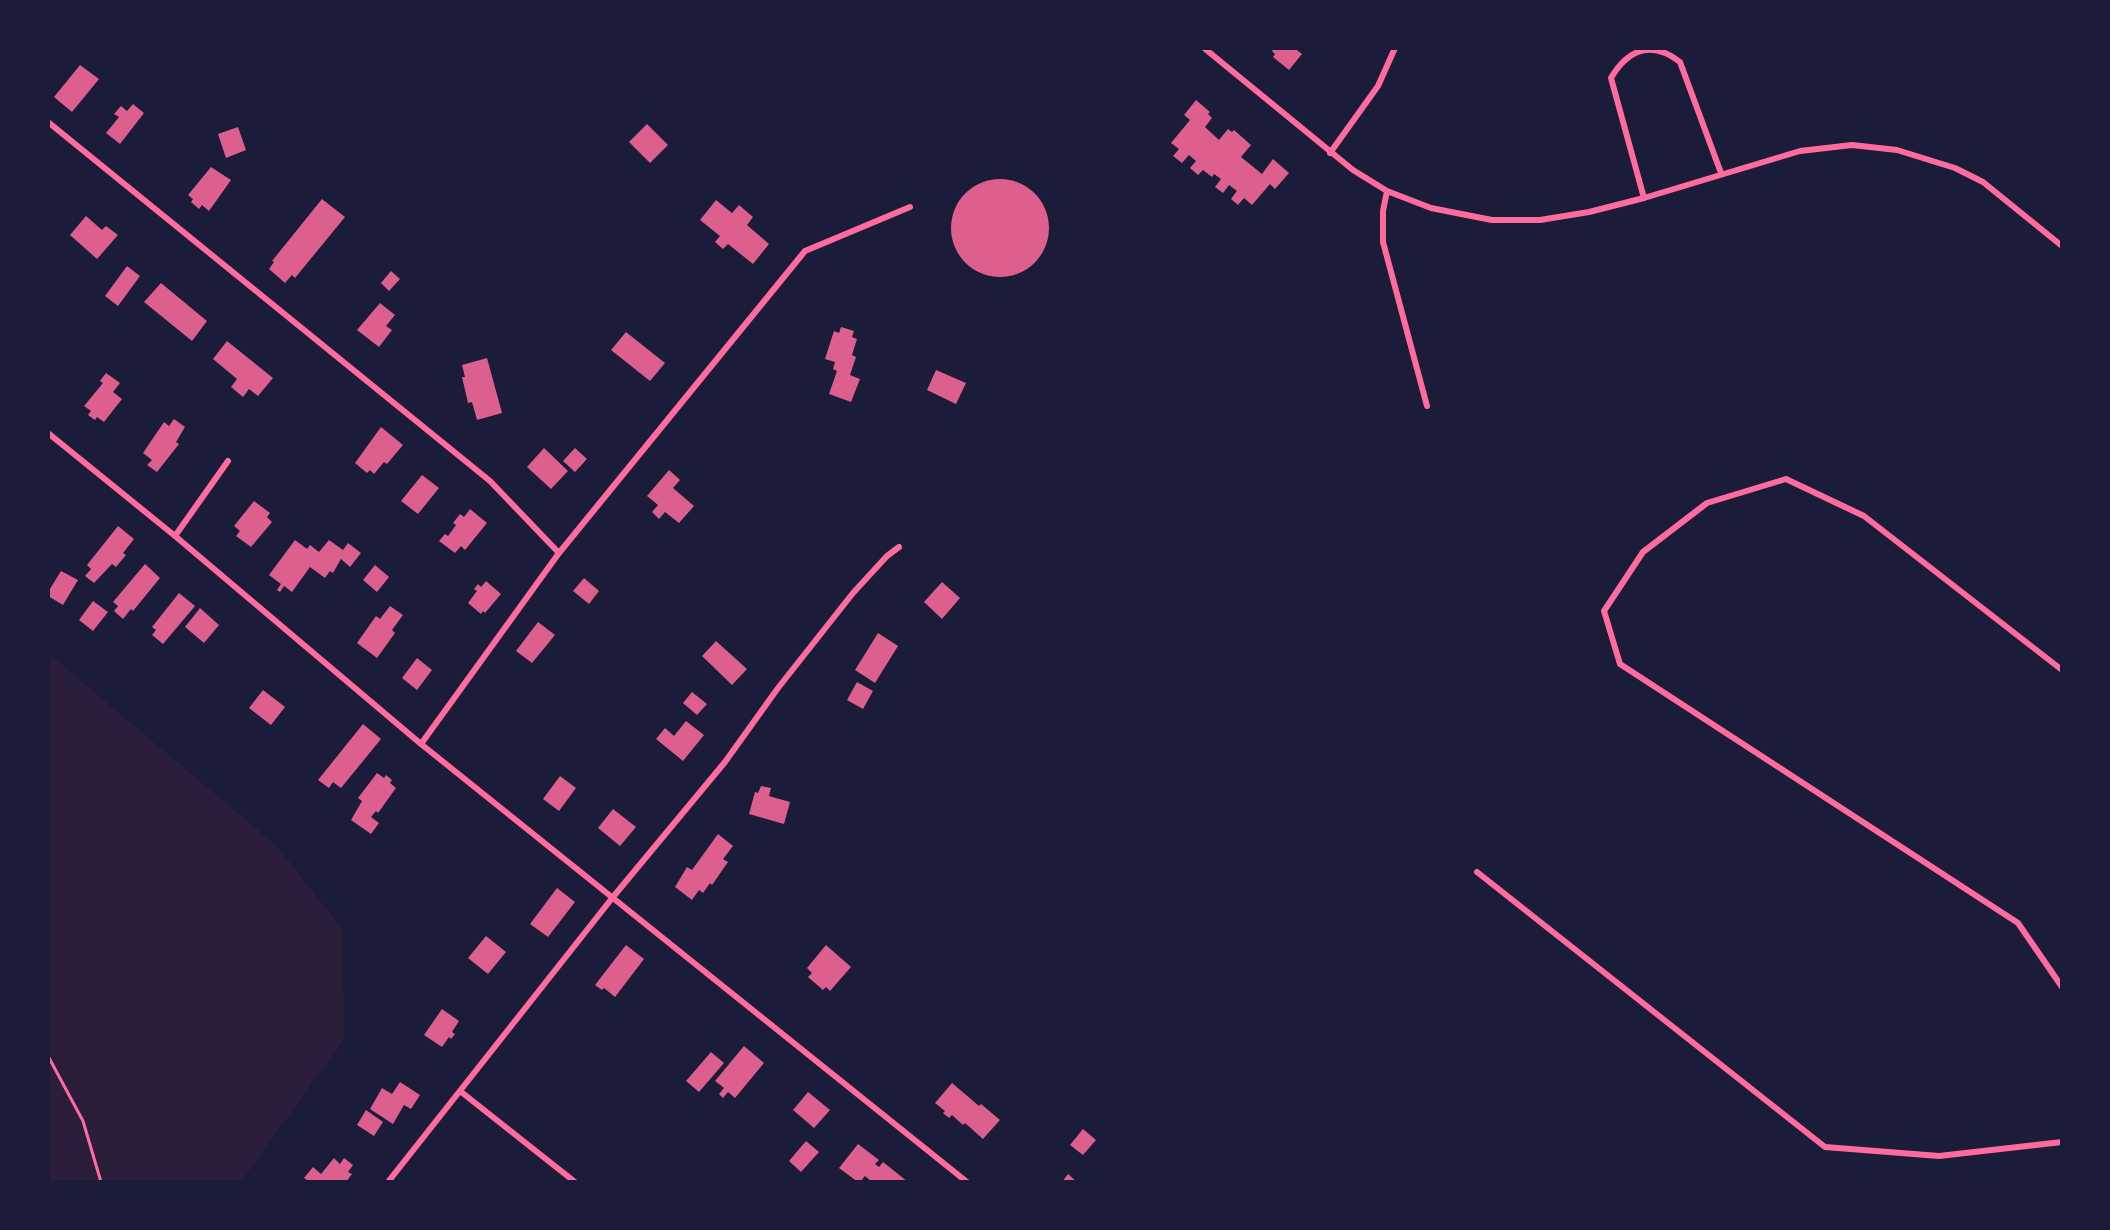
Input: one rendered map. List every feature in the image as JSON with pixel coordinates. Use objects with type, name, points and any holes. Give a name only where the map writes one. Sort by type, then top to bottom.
[{"type":"street","points":[[1204,48],[1353,170],[1387,191],[1431,208],[1492,220],[1540,220],[1589,212],[1644,198],[1721,173],[1800,152],[1852,145],[1897,150],[1955,168],[1983,182],[2062,246]]},
{"type":"street","points":[[1330,153],[1378,86],[1395,48]]},
{"type":"street","points":[[1644,198],[1611,78],[1618,66],[1634,53],[1654,49],[1669,53],[1680,62],[1721,173]]},
{"type":"street","points":[[48,122],[490,481],[559,553]]},
{"type":"street","points":[[1387,191],[1383,211],[1383,242],[1427,406]]},
{"type":"street","points":[[421,744],[559,553],[805,251],[910,207]]},
{"type":"street","points":[[48,434],[175,536],[421,744],[967,1182]]},
{"type":"street","points":[[175,536],[228,461]]},
{"type":"street","points":[[2062,670],[1864,516],[1786,479],[1707,503],[1643,552],[1604,611],[1620,664],[2018,923],[2062,987]]},
{"type":"street","points":[[388,1182],[614,897],[725,762],[778,688],[853,593],[899,547]]},
{"type":"street","points":[[1477,872],[1825,1147],[1939,1156],[2062,1142]]},
{"type":"street","points":[[460,1091],[575,1182]]},
{"type":"path","points":[[48,1056],[83,1122],[101,1182]]},
{"type":"shaded area","points":[[48,653],[277,846],[343,930],[344,1039],[241,1182],[48,1182]]},
{"type":"building","points":[[1274,48],[1294,48],[1302,54],[1289,70],[1273,57]]},
{"type":"building","points":[[80,65],[99,79],[72,112],[54,97]]},
{"type":"building","points":[[1196,100],[1210,112],[1208,114],[1212,118],[1205,127],[1219,140],[1228,129],[1232,132],[1234,130],[1251,145],[1241,157],[1262,174],[1273,159],[1289,173],[1275,189],[1270,184],[1252,205],[1244,198],[1238,205],[1231,199],[1237,191],[1229,185],[1223,193],[1215,187],[1221,179],[1214,174],[1212,177],[1203,170],[1198,175],[1190,168],[1196,161],[1189,155],[1182,163],[1173,156],[1179,149],[1171,143],[1190,120],[1184,115]]},
{"type":"building","points":[[133,104],[144,113],[120,144],[106,133],[119,117],[114,114],[121,106],[127,111]]},
{"type":"building","points":[[647,124],[668,145],[650,163],[629,142]]},
{"type":"building","points":[[238,127],[246,150],[226,158],[218,134]]},
{"type":"building","points":[[211,167],[231,180],[209,211],[202,205],[199,209],[191,202],[193,199],[188,195]]},
{"type":"building","points":[[1000,179],[1010,180],[1027,187],[1041,201],[1048,218],[1048,238],[1041,255],[1027,269],[1010,276],[1000,277],[990,276],[973,269],[959,255],[952,238],[951,228],[952,218],[959,201],[973,187],[990,180]]},
{"type":"building","points":[[322,199],[345,217],[295,278],[292,275],[285,283],[269,269],[274,262],[272,261]]},
{"type":"building","points":[[716,200],[732,213],[739,205],[753,217],[747,225],[769,244],[753,264],[728,244],[723,249],[715,242],[720,236],[700,220]]},
{"type":"building","points":[[86,216],[102,230],[106,226],[118,235],[97,259],[70,235]]},
{"type":"building","points":[[127,266],[140,276],[118,306],[105,296]]},
{"type":"building","points":[[391,271],[400,279],[389,291],[381,283]]},
{"type":"building","points":[[161,283],[207,321],[192,341],[144,302]]},
{"type":"building","points":[[380,303],[395,315],[386,326],[392,330],[379,347],[357,330]]},
{"type":"building","points":[[841,327],[854,331],[852,337],[857,339],[852,355],[856,357],[850,375],[860,379],[851,402],[829,394],[837,371],[833,369],[835,362],[825,359],[834,331],[839,333]]},
{"type":"building","points":[[626,332],[665,363],[650,381],[611,350]]},
{"type":"building","points":[[227,341],[273,378],[258,396],[249,389],[243,397],[231,387],[237,379],[213,359]]},
{"type":"building","points":[[487,358],[502,413],[477,420],[472,402],[468,403],[462,377],[465,377],[462,365]]},
{"type":"building","points":[[936,370],[966,383],[956,404],[927,390]]},
{"type":"building","points":[[106,373],[120,383],[113,392],[122,399],[104,422],[88,415],[91,411],[84,406],[103,383],[100,381]]},
{"type":"building","points":[[174,419],[185,427],[176,442],[179,444],[157,472],[147,465],[152,460],[143,453],[164,422],[169,426]]},
{"type":"building","points":[[381,427],[403,445],[387,464],[384,462],[374,474],[370,470],[367,473],[355,463]]},
{"type":"building","points":[[544,448],[568,471],[551,489],[527,467]]},
{"type":"building","points":[[575,448],[587,459],[575,472],[563,461]]},
{"type":"building","points":[[669,470],[680,480],[673,488],[694,506],[679,523],[665,512],[659,519],[652,512],[658,505],[647,496]]},
{"type":"building","points":[[422,475],[439,488],[418,514],[401,501]]},
{"type":"building","points":[[254,501],[270,513],[267,517],[272,522],[251,547],[236,536],[240,531],[234,526]]},
{"type":"building","points":[[470,509],[487,523],[465,550],[461,546],[455,553],[439,541],[445,534],[448,536],[456,525],[453,523],[460,514],[464,517]]},
{"type":"building","points":[[118,526],[134,539],[123,553],[126,555],[116,567],[112,564],[94,583],[85,576],[91,569],[87,565]]},
{"type":"building","points":[[295,540],[307,549],[310,545],[319,552],[329,540],[343,550],[348,543],[361,553],[350,567],[341,559],[333,573],[330,571],[325,578],[310,567],[292,592],[284,586],[280,592],[277,590],[281,584],[269,575]]},
{"type":"building","points":[[145,564],[160,578],[133,611],[131,609],[123,619],[114,611],[118,606],[113,602]]},
{"type":"building","points":[[375,565],[389,577],[377,592],[363,580]]},
{"type":"building","points":[[61,571],[78,580],[63,605],[48,596],[48,592]]},
{"type":"building","points":[[584,578],[599,591],[589,604],[573,591]]},
{"type":"building","points":[[486,581],[501,594],[485,613],[483,611],[481,614],[468,603],[477,591],[474,589],[478,584],[481,587]]},
{"type":"building","points":[[942,582],[960,598],[942,619],[924,602]]},
{"type":"building","points":[[179,593],[195,606],[163,644],[152,635],[156,630],[152,627]]},
{"type":"building","points":[[93,601],[108,612],[93,631],[79,620]]},
{"type":"building","points":[[390,606],[403,615],[392,630],[395,633],[377,658],[357,643],[376,616],[380,619]]},
{"type":"building","points":[[200,608],[219,625],[204,643],[185,627]]},
{"type":"building","points":[[538,622],[555,635],[532,663],[516,651]]},
{"type":"building","points":[[878,633],[898,646],[875,683],[855,670]]},
{"type":"building","points":[[716,641],[747,669],[732,685],[702,656]]},
{"type":"building","points":[[417,658],[432,670],[417,690],[402,678]]},
{"type":"building","points":[[857,682],[873,691],[863,709],[847,700]]},
{"type":"building","points":[[263,690],[285,707],[271,725],[249,708]]},
{"type":"building","points":[[692,692],[707,704],[697,715],[683,703]]},
{"type":"building","points":[[686,721],[704,735],[683,761],[656,739],[665,728],[674,736]]},
{"type":"building","points":[[363,724],[381,739],[341,788],[333,782],[329,788],[318,780]]},
{"type":"building","points":[[377,773],[384,778],[386,775],[396,788],[378,813],[376,811],[371,817],[379,823],[371,834],[351,820],[362,801],[358,798]]},
{"type":"building","points":[[560,776],[576,788],[559,811],[543,799]]},
{"type":"building","points":[[761,786],[771,788],[769,796],[790,802],[784,824],[749,814],[755,792],[758,793]]},
{"type":"building","points":[[613,809],[636,827],[620,846],[598,828]]},
{"type":"building","points":[[718,834],[733,846],[723,859],[728,862],[712,885],[710,883],[703,893],[699,890],[692,900],[675,887],[687,867],[692,870]]},
{"type":"building","points":[[557,888],[575,902],[548,937],[530,924]]},
{"type":"building","points":[[486,936],[506,952],[488,974],[468,958]]},
{"type":"building","points":[[626,945],[644,959],[615,997],[604,988],[602,990],[595,985]]},
{"type":"building","points":[[826,945],[851,967],[830,991],[826,987],[823,990],[808,977],[812,973],[807,968]]},
{"type":"building","points":[[442,1009],[459,1021],[452,1032],[455,1034],[451,1039],[449,1037],[442,1047],[424,1035]]},
{"type":"building","points":[[744,1046],[764,1063],[735,1098],[728,1092],[723,1098],[719,1094],[724,1088],[715,1081]]},
{"type":"building","points":[[711,1052],[724,1063],[699,1092],[686,1081]]},
{"type":"building","points":[[400,1082],[420,1095],[411,1109],[404,1105],[393,1124],[370,1109],[382,1088],[392,1094]]},
{"type":"building","points":[[952,1083],[1000,1120],[983,1139],[965,1123],[963,1125],[952,1115],[949,1118],[943,1113],[945,1111],[935,1103]]},
{"type":"building","points":[[808,1092],[830,1110],[814,1128],[793,1110]]},
{"type":"building","points":[[366,1110],[383,1122],[374,1136],[357,1125]]},
{"type":"building","points":[[1083,1129],[1096,1140],[1083,1155],[1070,1145]]},
{"type":"building","points":[[806,1141],[819,1152],[801,1172],[789,1161]]},
{"type":"building","points":[[858,1144],[879,1160],[875,1164],[879,1167],[883,1162],[908,1182],[870,1182],[865,1176],[858,1182],[839,1168]]},
{"type":"building","points":[[334,1158],[340,1164],[344,1158],[353,1165],[348,1172],[352,1174],[346,1182],[310,1182],[304,1178],[313,1167],[321,1174]]},
{"type":"building","points":[[1068,1174],[1077,1182],[1062,1182]]}]
